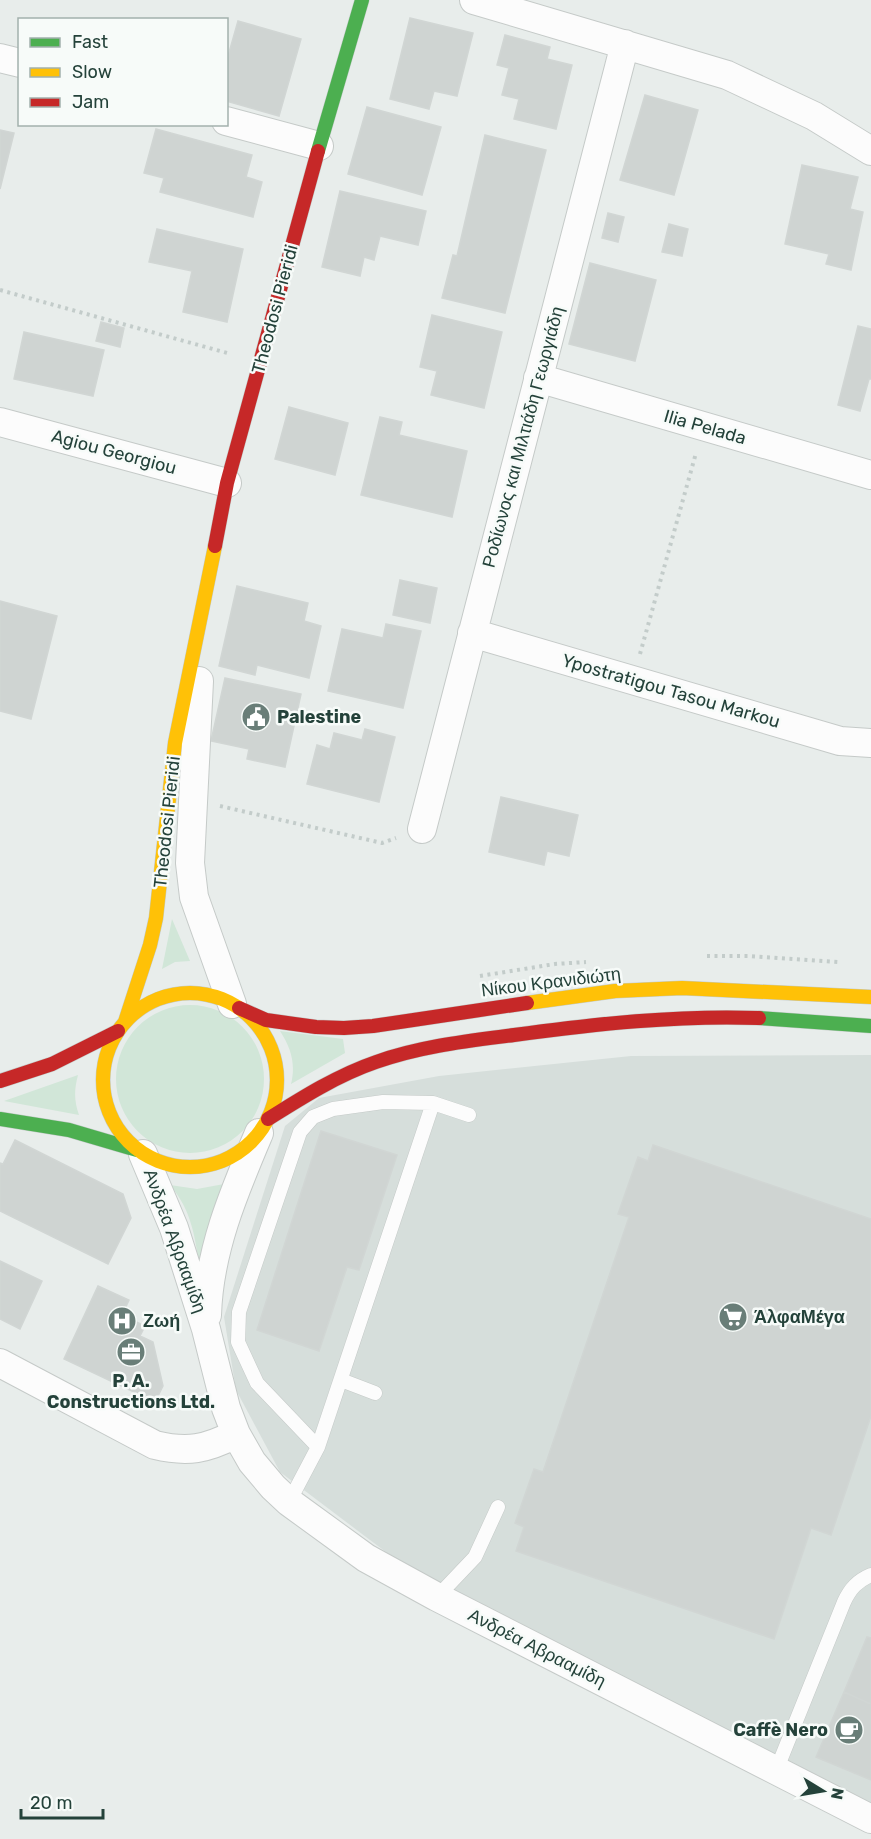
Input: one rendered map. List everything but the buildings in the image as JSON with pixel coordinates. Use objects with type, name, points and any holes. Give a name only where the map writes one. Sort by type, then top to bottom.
[{"type":"main road","name":"Theodosi Pieridi","points":[[122,1026],[150,945],[156,918],[175,743],[228,483],[319,146],[362,0]]},
{"type":"main road","name":"Νίκου Κρανιδιώτη","points":[[236,1006],[266,1020],[316,1027],[344,1028],[373,1026],[615,991],[682,988],[871,997]]},
{"type":"main road","points":[[0,1081],[52,1064],[122,1026],[150,1003],[180,994],[211,995],[236,1006],[254,1022],[266,1039],[275,1065],[276,1092],[263,1126]]},
{"type":"main road","points":[[0,1119],[99,1136],[157,1161],[189,1168],[205,1166],[235,1155],[248,1145],[263,1126],[318,1087],[378,1061],[432,1048],[471,1040],[621,1022],[720,1017],[781,1018],[871,1026]]},
{"type":"main road","points":[[122,1026],[106,1055],[103,1070],[105,1100],[116,1127],[140,1152]]},
{"type":"street","points":[[474,0],[727,75],[814,116],[871,151]]},
{"type":"street","name":"Ροδίωνος και Μιλτιάδη Γεωργιάδη","points":[[422,829],[625,44]]},
{"type":"street","points":[[0,58],[18,62]]},
{"type":"street","points":[[228,122],[319,146]]},
{"type":"street","name":"Ilia Pelada","points":[[538,378],[871,475]]},
{"type":"street","name":"Agiou Georgiou","points":[[1,425],[228,483]]},
{"type":"street","name":"Theodosi Pieridi","points":[[201,620],[190,862],[194,897],[236,1006]]},
{"type":"street","name":"Ypostratigou Tasou Markou","points":[[472,633],[840,741],[871,743]]},
{"type":"street","name":"Ανδρέα Αβρααμίδη","points":[[206,1329],[208,1295],[218,1240],[263,1126]]},
{"type":"street","name":"Ανδρέα Αβρααμίδη","points":[[140,1152],[174,1228],[206,1329],[217,1378],[236,1434],[252,1462],[289,1502],[366,1558],[437,1598],[871,1819]]},
{"type":"street","points":[[0,1363],[155,1445],[192,1450],[212,1446],[236,1434]]},
{"type":"lane","points":[[318,1447],[257,1383],[238,1342],[239,1312],[300,1132],[313,1117],[333,1109],[382,1102],[434,1103],[469,1115]]},
{"type":"lane","points":[[289,1502],[318,1447],[434,1103]]},
{"type":"lane","points":[[341,1380],[375,1393]]},
{"type":"lane","points":[[437,1598],[475,1557],[498,1508]]},
{"type":"lane","points":[[776,1771],[850,1589],[861,1579],[871,1575]]},
{"type":"path","points":[[0,290],[260,362]]},
{"type":"path","points":[[633,680],[704,427]]},
{"type":"path","points":[[193,800],[382,843],[422,829]]},
{"type":"shaded area","points":[[871,1055],[871,1806],[419,1577],[280,1472],[236,1390],[224,1317],[285,1126],[319,1098],[439,1076],[631,1056]]},
{"type":"green space","points":[[172,919],[190,961],[175,962],[162,969]]},
{"type":"green space","points":[[190,1005],[204,1006],[218,1011],[242,1027],[258,1051],[263,1065],[263,1093],[258,1107],[242,1131],[218,1147],[204,1152],[190,1153],[176,1152],[162,1147],[138,1131],[122,1107],[117,1093],[116,1079],[117,1065],[122,1051],[138,1027],[162,1011],[176,1006]]},
{"type":"green space","points":[[280,1031],[343,1039],[345,1053],[291,1084],[292,1056]]},
{"type":"green space","points":[[78,1075],[75,1095],[79,1115],[4,1101]]},
{"type":"green space","points":[[224,1184],[200,1270],[188,1215],[170,1185],[197,1189]]},
{"type":"traffic: fast","points":[[318,151],[362,0]]},
{"type":"traffic: fast","points":[[759,1018],[871,1026]]},
{"type":"traffic: fast","points":[[0,1119],[69,1130],[137,1150]]},
{"type":"traffic: slow","points":[[125,1022],[150,945],[156,918],[175,743],[215,546]]},
{"type":"traffic: slow","points":[[527,1003],[615,991],[682,988],[871,997]]},
{"type":"traffic: slow","points":[[190,993],[223,1000],[238,1008],[251,1019],[262,1032],[270,1047],[277,1080],[270,1113],[262,1128],[251,1141],[238,1152],[223,1160],[190,1167],[157,1160],[142,1152],[129,1141],[118,1128],[110,1113],[103,1080],[110,1047],[118,1032],[129,1019],[142,1008],[157,1000],[190,993]]},
{"type":"traffic: jam","points":[[215,546],[227,483],[318,151]]},
{"type":"traffic: jam","points":[[239,1008],[266,1020],[316,1027],[344,1028],[373,1026],[527,1003]]},
{"type":"traffic: jam","points":[[268,1119],[348,1073],[393,1056],[427,1048],[605,1024],[667,1019],[759,1018]]},
{"type":"traffic: jam","points":[[0,1081],[52,1064],[118,1031]]},
{"type":"place","name":"Palestine","points":[[256,717]]},
{"type":"place","name":"ΆλφαΜέγα","points":[[733,1317]]},
{"type":"place","name":"Ζωή","points":[[122,1321]]},
{"type":"place","name":"P. A. Constructions Ltd.","points":[[131,1352]]},
{"type":"place","name":"Caffè Nero","points":[[849,1730]]}]
